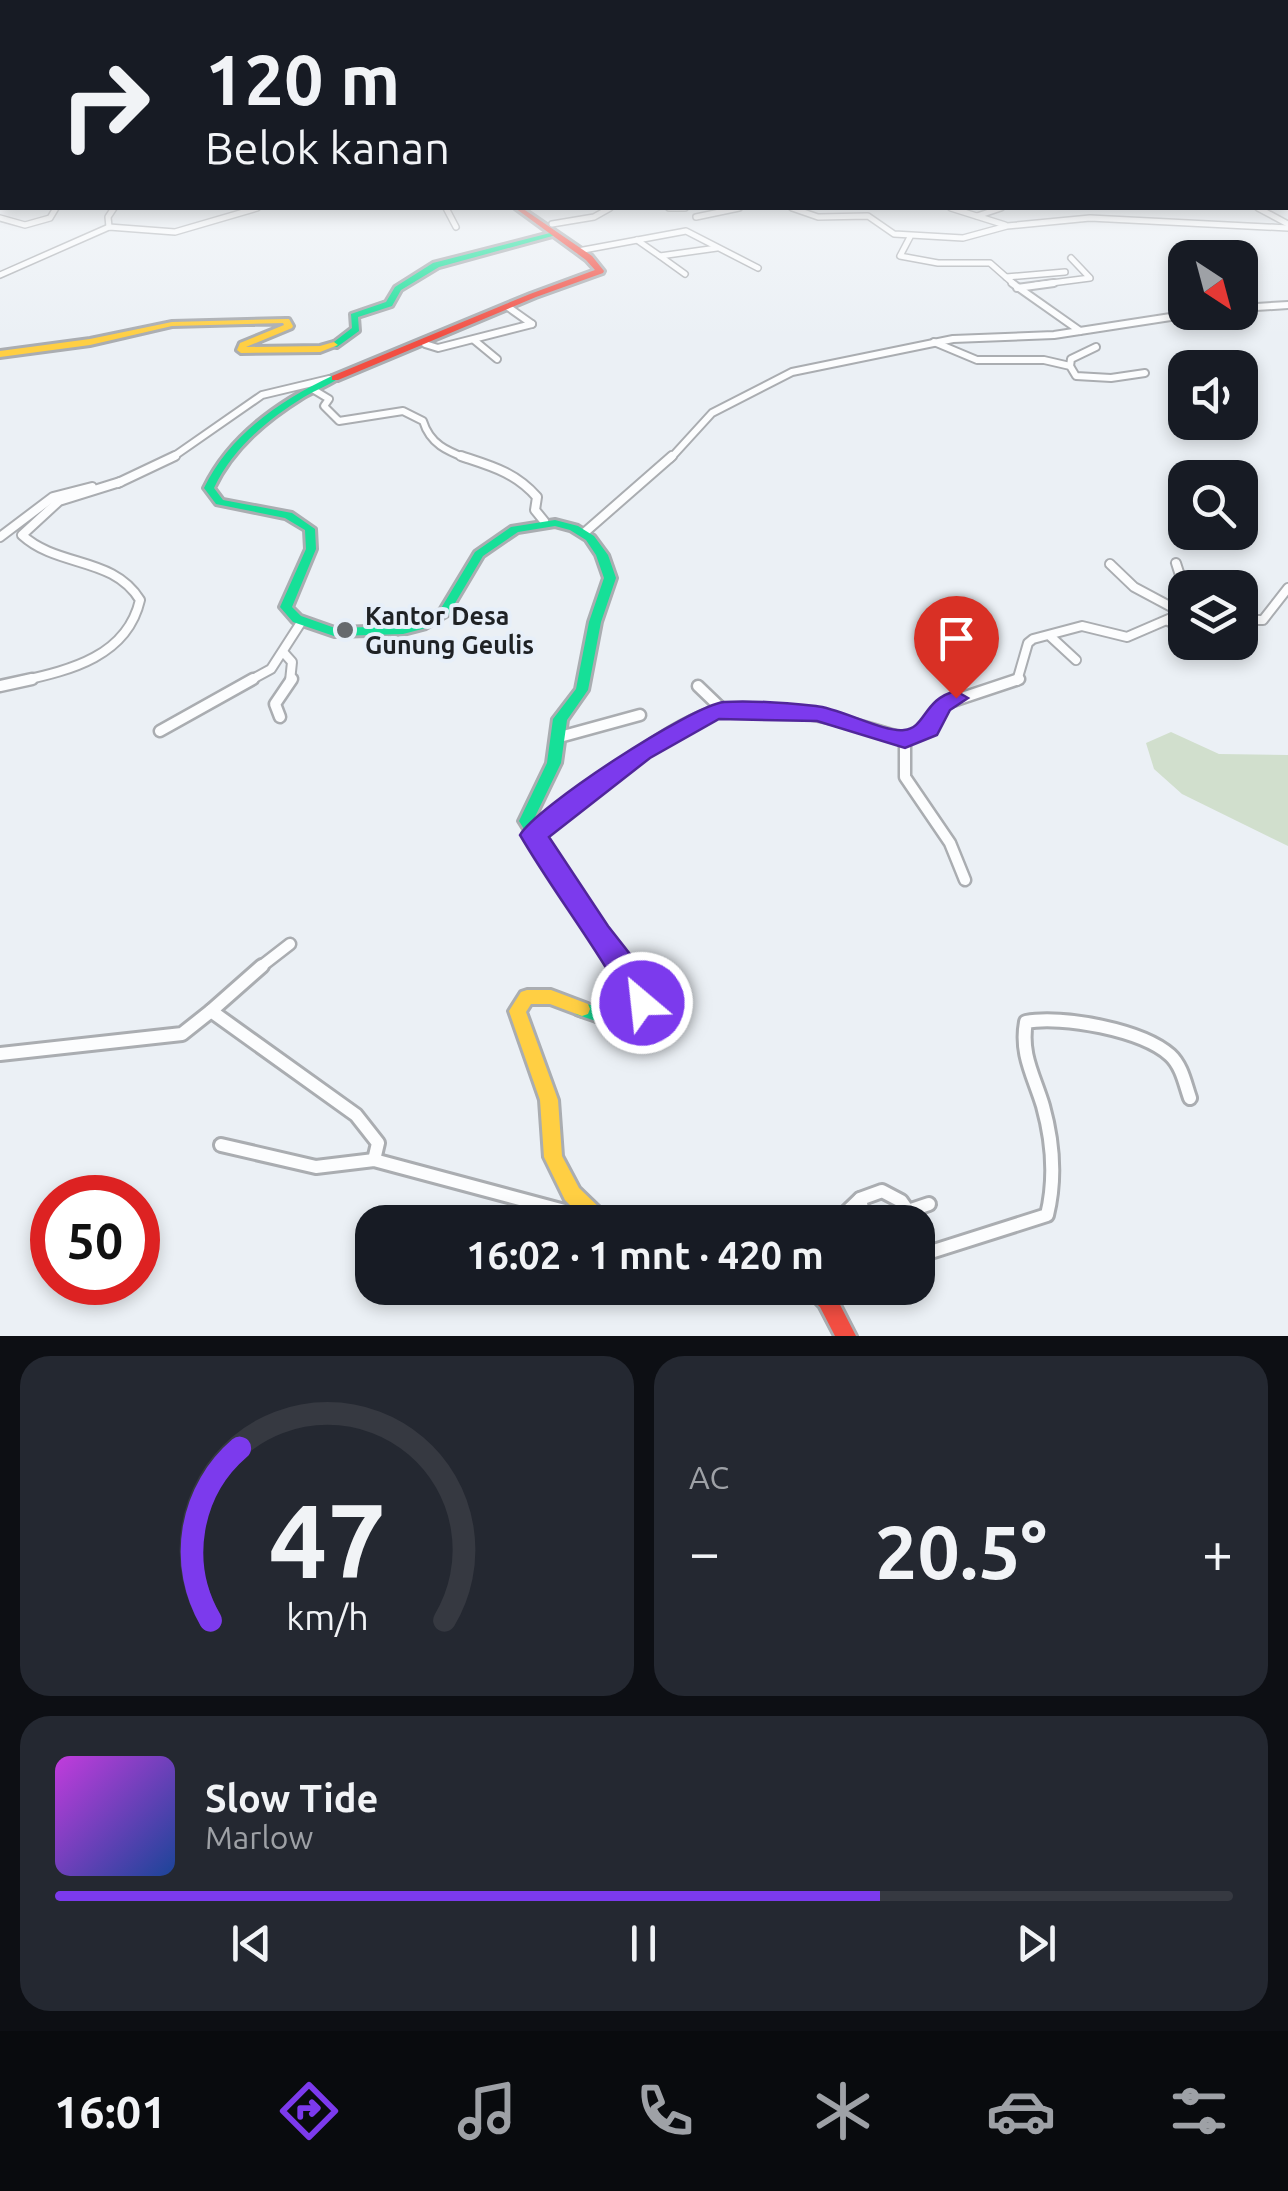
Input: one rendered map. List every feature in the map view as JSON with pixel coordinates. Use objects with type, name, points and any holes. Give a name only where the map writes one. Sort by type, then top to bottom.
[{"type":"main road","points":[[525,212],[596,264],[598,272],[554,286],[425,344],[334,378],[254,428],[208,485],[220,502],[288,515],[310,530],[314,546],[290,586],[286,604],[300,624],[349,634],[431,621],[447,608],[466,570],[487,546],[508,532],[544,522],[566,522],[584,533],[610,578],[595,622],[582,690],[560,719],[554,763],[526,818],[641,996],[639,1010],[616,1022],[540,995],[527,996],[517,1012],[549,1100],[553,1157],[572,1194],[583,1205]]},
{"type":"main road","points":[[0,354],[90,342],[172,324],[226,324],[266,318],[286,321],[289,326],[244,345],[241,350],[320,350],[350,335],[356,329],[354,316],[388,304],[394,289],[410,280],[473,252],[553,229]]},
{"type":"main road","points":[[830,1305],[846,1336]]},
{"type":"street","points":[[0,218],[22,225],[38,224],[54,212]]},
{"type":"street","points":[[109,227],[111,212]]},
{"type":"street","points":[[0,275],[109,227],[175,232],[241,212]]},
{"type":"street","points":[[448,212],[456,227]]},
{"type":"street","points":[[553,229],[602,212]]},
{"type":"street","points":[[696,217],[718,212]]},
{"type":"street","points":[[802,212],[810,216],[869,214],[884,220],[894,234],[910,237],[967,238],[1007,226],[1096,218],[1288,226]]},
{"type":"street","points":[[965,212],[1007,226]]},
{"type":"street","points":[[977,216],[988,212]]},
{"type":"street","points":[[1265,212],[1288,226]]},
{"type":"street","points":[[578,251],[686,231],[758,268]]},
{"type":"street","points":[[910,237],[900,256],[948,264],[990,263],[1016,288],[1081,332]]},
{"type":"street","points":[[636,240],[685,274]]},
{"type":"street","points":[[660,256],[720,248]]},
{"type":"street","points":[[1016,288],[1090,278],[1070,258]]},
{"type":"street","points":[[1042,263],[1052,274]]},
{"type":"street","points":[[948,264],[948,278]]},
{"type":"street","points":[[1006,277],[1065,272]]},
{"type":"street","points":[[1258,307],[1288,305]]},
{"type":"street","points":[[425,344],[438,348],[532,324],[508,307]]},
{"type":"street","points":[[584,533],[656,474],[720,407],[792,372],[934,342],[1081,332],[1168,316]]},
{"type":"street","points":[[474,340],[498,359]]},
{"type":"street","points":[[934,342],[977,360],[1044,360],[1070,366]]},
{"type":"street","points":[[1096,347],[1071,359],[1076,376],[1100,379],[1145,373]]},
{"type":"street","points":[[0,686],[39,677],[120,642],[134,626],[140,600],[130,583],[109,570],[48,552],[22,534],[59,501],[120,482],[175,456],[262,394],[334,378]]},
{"type":"street","points":[[314,390],[329,399],[324,406],[339,421],[410,413],[423,421],[424,430],[445,450],[482,466],[499,468],[532,491],[537,497],[535,510],[544,522]]},
{"type":"street","points":[[0,537],[60,494],[120,482]]},
{"type":"street","points":[[1176,563],[1178,570]]},
{"type":"street","points":[[1110,564],[1134,587],[1168,603]]},
{"type":"street","points":[[1258,620],[1288,588]]},
{"type":"street","points":[[534,835],[641,752],[695,720],[723,710],[828,715],[905,740],[928,729],[941,705],[1018,681],[1028,642],[1082,626],[1127,637],[1168,621]]},
{"type":"street","points":[[160,731],[271,669],[300,624]]},
{"type":"street","points":[[1048,635],[1076,660]]},
{"type":"street","points":[[280,717],[275,704],[292,679],[292,662],[284,653]]},
{"type":"street","points":[[698,686],[723,710]]},
{"type":"street","points":[[556,738],[640,715]]},
{"type":"street","points":[[905,740],[905,778],[950,843],[965,880]]},
{"type":"street","points":[[0,1054],[182,1034],[290,944]]},
{"type":"street","points":[[211,1011],[356,1115],[378,1143],[374,1160]]},
{"type":"street","points":[[935,1251],[1048,1215],[1054,1173],[1039,1092],[1020,1045],[1026,1022],[1048,1018],[1151,1044],[1172,1056],[1190,1098]]},
{"type":"street","points":[[221,1145],[281,1163],[357,1166],[374,1160],[539,1205]]},
{"type":"street","points":[[853,1205],[860,1198],[882,1191],[904,1205]]},
{"type":"street","points":[[860,1198],[861,1205]]},
{"type":"green space","points":[[1171,732],[1219,754],[1288,755],[1288,846],[1182,794],[1154,769],[1146,743]]},
{"type":"traffic: fast","points":[[334,345],[356,329],[354,316],[389,304],[398,289],[436,265],[554,234]]},
{"type":"traffic: fast","points":[[335,378],[300,396],[262,423],[229,455],[209,488],[220,502],[288,515],[310,529],[311,549],[286,607],[297,619],[334,632],[403,630],[422,625],[444,612],[479,554],[515,529],[555,523],[574,528],[590,538],[602,555],[610,578],[595,622],[582,690],[560,719],[554,763],[526,821],[597,934],[633,980],[642,1003],[635,1011],[614,1019],[582,1009]]},
{"type":"traffic: slow","points":[[0,354],[90,342],[172,324],[286,321],[289,326],[243,345],[241,350],[320,349],[334,345]]},
{"type":"traffic: slow","points":[[582,1009],[551,997],[527,997],[517,1011],[549,1100],[553,1157],[572,1194],[583,1205]]},
{"type":"traffic: jam","points":[[335,378],[600,271],[589,258],[524,212]]},
{"type":"traffic: jam","points":[[830,1305],[846,1336]]},
{"type":"place","name":"Kantor Desa Gunung Geulis","points":[[345,630]]},
{"type":"route","points":[[642,1003],[633,980],[534,835],[641,752],[710,714],[723,710],[818,714],[905,740],[928,729],[941,705],[956,698]]}]
